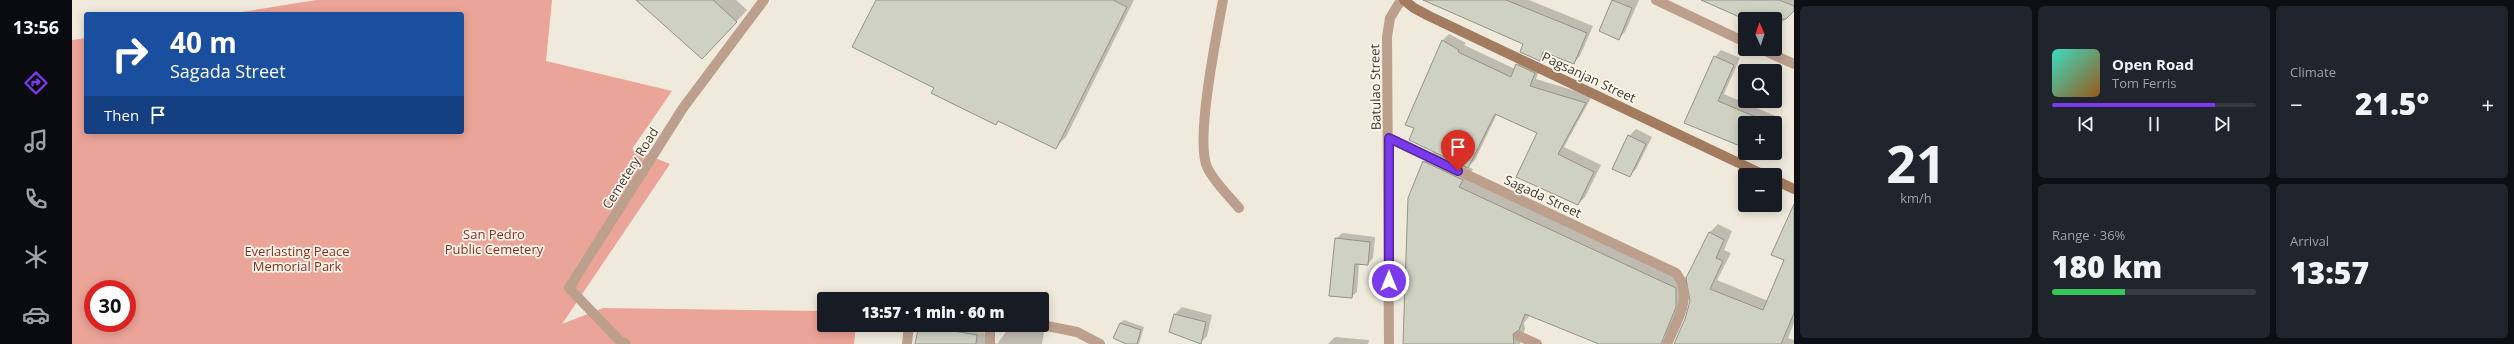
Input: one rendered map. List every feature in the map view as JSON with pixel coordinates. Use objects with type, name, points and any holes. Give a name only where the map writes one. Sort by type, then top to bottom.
[{"type":"street","name":"Cemetery Road","points":[[626,344],[620,341],[568,288],[683,108],[764,0]]},
{"type":"street","points":[[1222,0],[1206,109],[1203,150],[1210,171],[1239,208]]},
{"type":"street","name":"Batulao Street","points":[[1389,344],[1389,138],[1387,37],[1390,18],[1401,0]]},
{"type":"street","name":"Pagsanjan Street","points":[[1404,0],[1414,8],[1429,16],[1749,168]]},
{"type":"street","points":[[1656,0],[1738,39]]},
{"type":"street","points":[[1776,56],[1794,64]]},
{"type":"street","name":"Sagada Street","points":[[1389,138],[1676,273],[1682,281],[1685,292],[1684,304],[1667,344]]},
{"type":"street","points":[[1782,183],[1794,189]]},
{"type":"street","points":[[1049,326],[1077,332],[1100,344]]},
{"type":"street","points":[[907,344],[908,332]]},
{"type":"street","points":[[990,332],[990,344]]},
{"type":"street","points":[[1077,332],[1077,344]]},
{"type":"street","points":[[1519,336],[1533,343]]},
{"type":"green space","points":[[316,0],[552,0],[546,61],[672,91],[632,149],[670,164],[562,324],[603,308],[817,311],[817,332],[855,332],[854,344],[72,344],[72,40],[84,38],[84,134],[464,134],[464,12],[242,12]]},
{"type":"building","points":[[636,0],[713,0],[737,22],[702,59]]},
{"type":"building","points":[[876,0],[1113,0],[1127,7],[1056,149],[998,121],[996,125],[931,93],[934,88],[852,47]]},
{"type":"building","points":[[1423,0],[1506,0],[1587,33],[1574,64],[1543,52],[1540,61],[1520,52],[1523,44]]},
{"type":"building","points":[[1612,0],[1632,8],[1619,40],[1599,31]]},
{"type":"building","points":[[1701,0],[1779,0],[1794,6],[1794,11],[1786,19],[1782,19],[1782,12],[1738,12],[1738,16]]},
{"type":"building","points":[[1442,40],[1459,50],[1458,52],[1511,77],[1516,64],[1535,73],[1530,86],[1586,103],[1558,154],[1594,172],[1578,205],[1516,177],[1537,133],[1495,114],[1468,168],[1409,140],[1414,128],[1405,125]]},
{"type":"building","points":[[1714,56],[1734,65],[1718,101],[1753,116],[1738,116],[1738,145],[1684,123]]},
{"type":"building","points":[[1628,135],[1646,144],[1630,177],[1612,169]]},
{"type":"building","points":[[1423,161],[1463,180],[1459,187],[1676,288],[1676,307],[1661,344],[1599,344],[1525,314],[1519,330],[1513,334],[1514,344],[1403,344],[1408,198]]},
{"type":"building","points":[[1794,204],[1794,313],[1781,344],[1674,344],[1685,319],[1690,301],[1686,278],[1709,232],[1724,240],[1716,258],[1723,261],[1710,289],[1763,310],[1784,260],[1771,255]]},
{"type":"building","points":[[1335,238],[1370,242],[1368,265],[1355,264],[1352,298],[1329,296]]},
{"type":"building","points":[[1174,314],[1206,322],[1201,344],[1169,332]]},
{"type":"building","points":[[1120,323],[1141,330],[1137,344],[1126,344],[1113,338]]},
{"type":"building","points":[[918,332],[960,332],[977,335],[976,344],[915,344]]},
{"type":"route","points":[[1389,281],[1389,138],[1458,171]]},
{"type":"park label","name":"San Pedro Public Cemetery","points":[[494,242]]},
{"type":"park label","name":"Everlasting Peace Memorial Park","points":[[297,258]]}]
